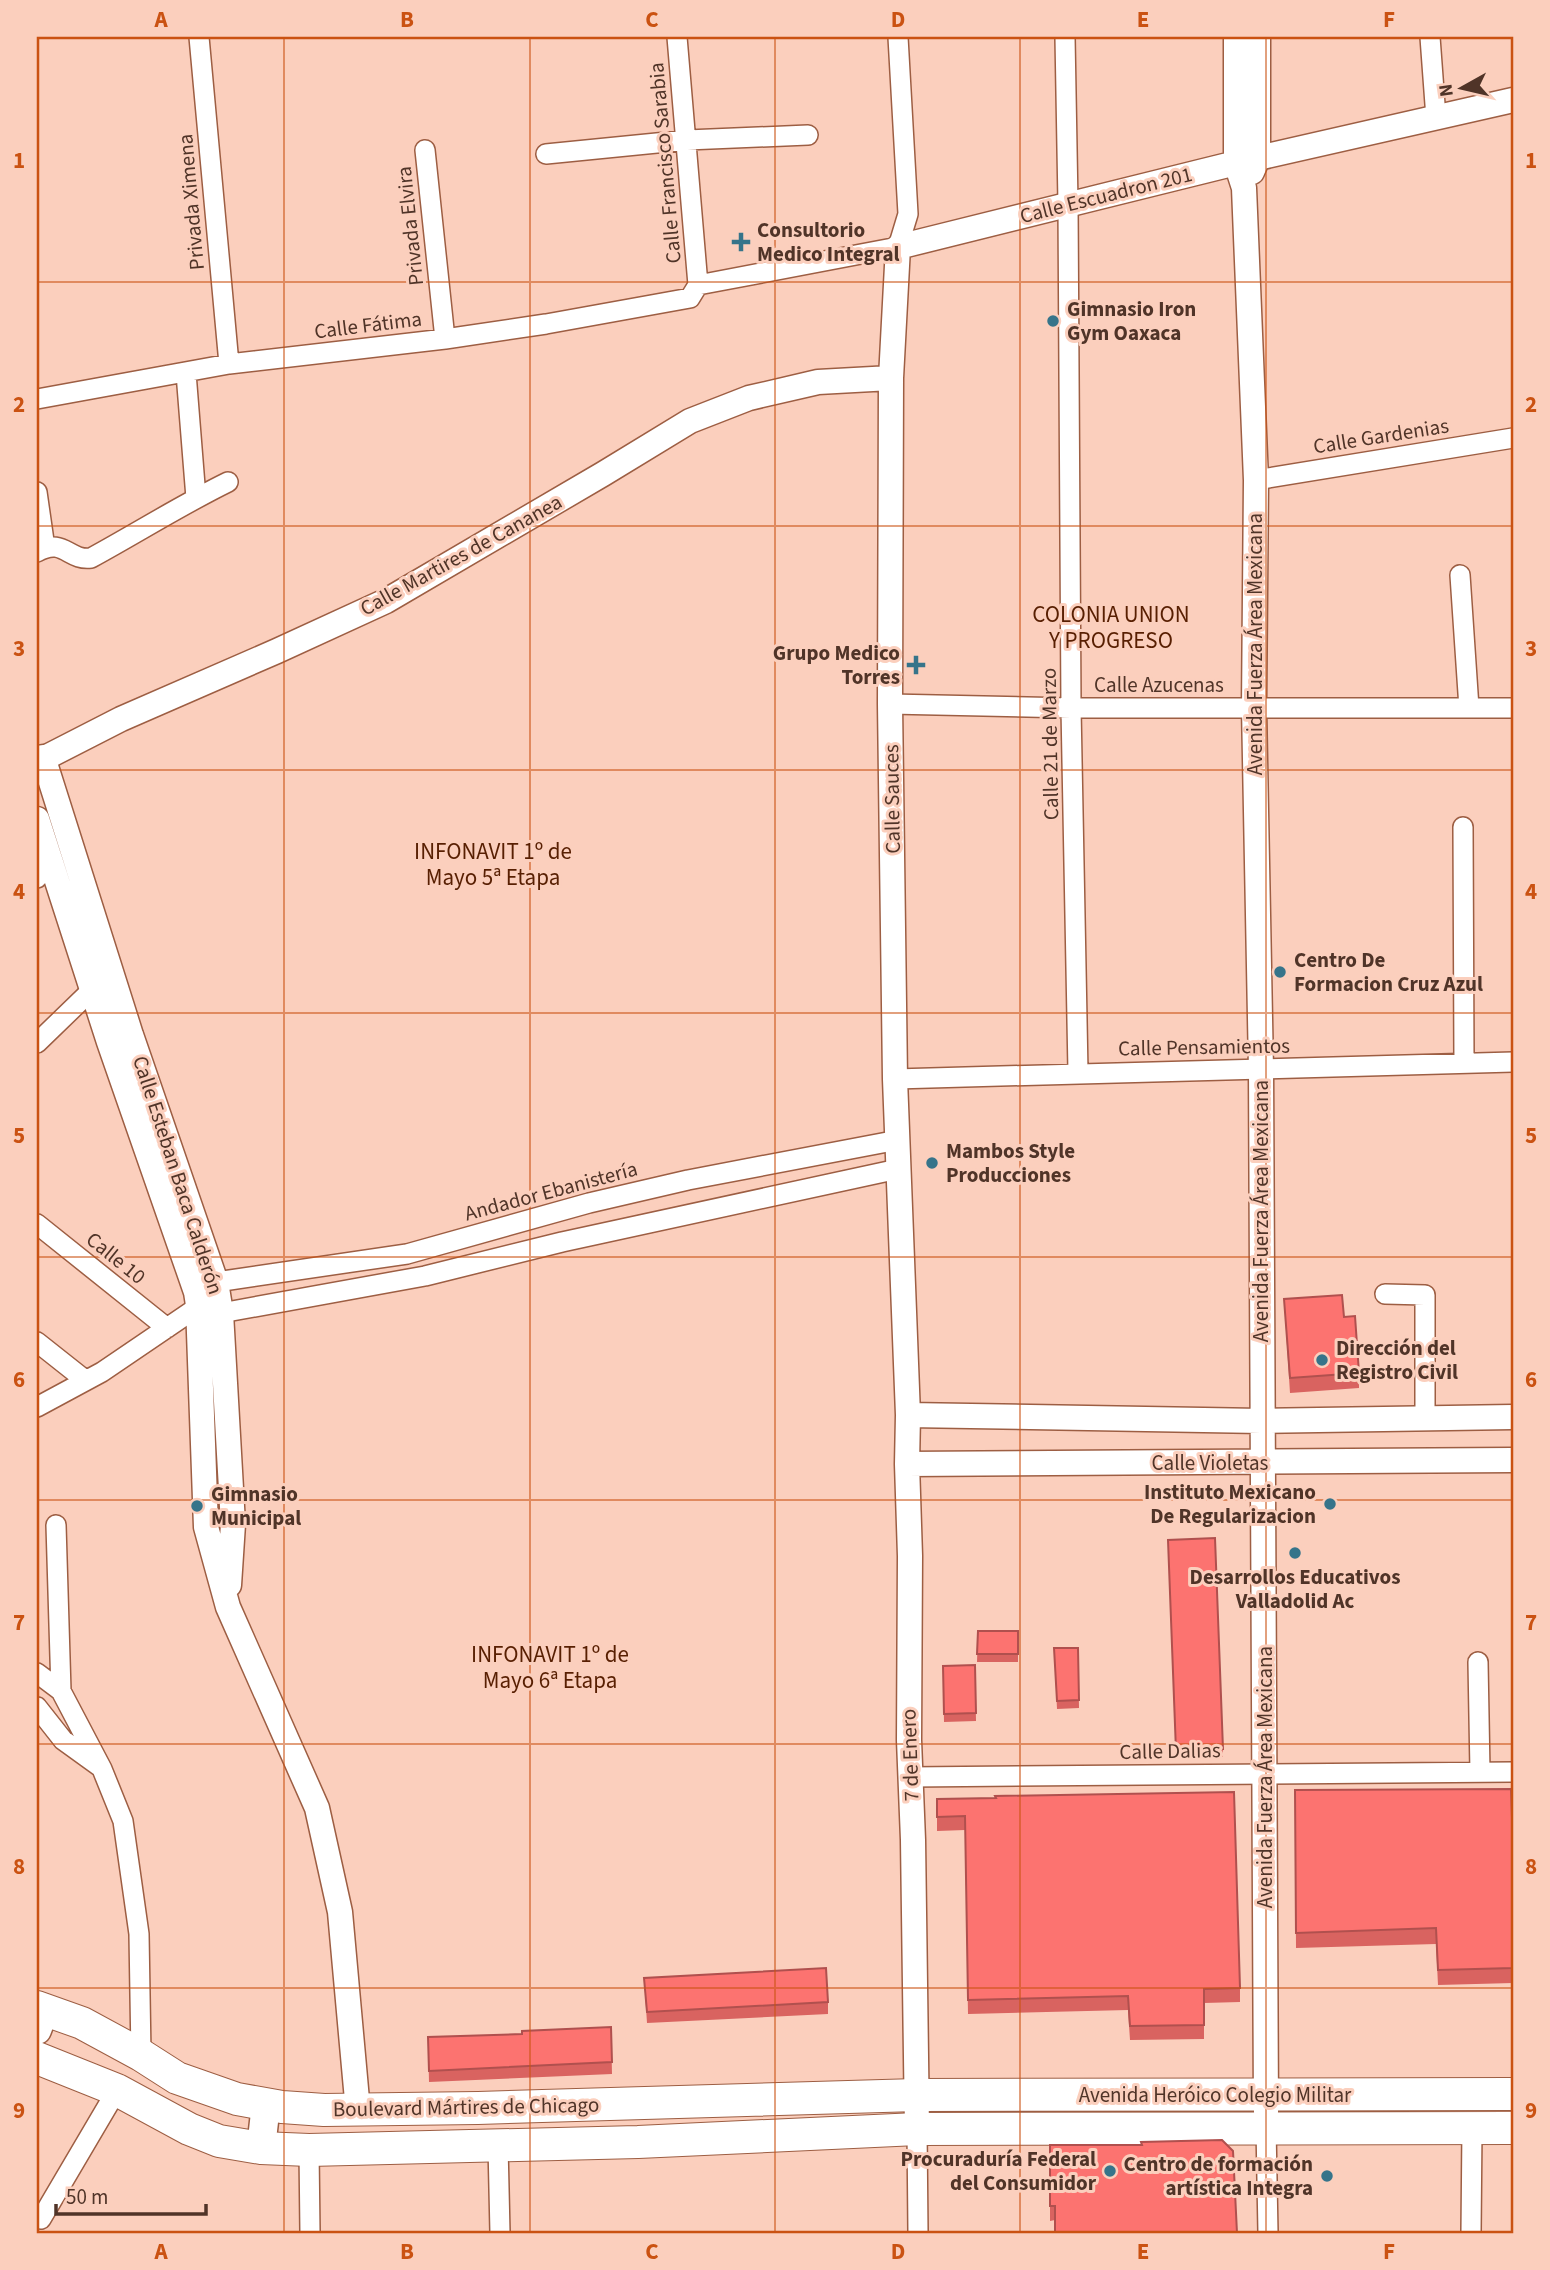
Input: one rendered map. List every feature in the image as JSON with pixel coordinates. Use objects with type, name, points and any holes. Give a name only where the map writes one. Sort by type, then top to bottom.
[{"type":"main road","name":"Boulevard Mártires de Chicago","points":[[40,2015],[82,2023],[177,2078],[237,2099],[266,2104],[358,2111],[917,2095]]},
{"type":"main road","name":"Boulevard Mártires de Chicago","points":[[37,2058],[117,2090],[189,2129],[219,2141],[261,2148],[309,2150],[638,2143],[917,2129]]},
{"type":"main road","name":"Avenida Heróico Colegio Militar","points":[[917,2095],[1513,2094]]},
{"type":"main road","points":[[261,2148],[266,2104]]},
{"type":"main road","points":[[637,2104],[638,2143]]},
{"type":"main road","name":"Avenida Heróico Colegio Militar","points":[[917,2129],[1513,2128]]},
{"type":"street","name":"Privada Ximena","points":[[200,37],[229,364]]},
{"type":"street","name":"Calle Francisco Sarabia","points":[[677,37],[698,285]]},
{"type":"street","name":"Calle Sauces","points":[[898,37],[908,214],[898,247],[891,378],[890,704],[895,1079],[908,1415]]},
{"type":"street","name":"Calle 21 de Marzo","points":[[1065,37],[1079,1072]]},
{"type":"street","name":"Avenida Fuerza Área Mexicana","points":[[1236,37],[1247,160]]},
{"type":"street","name":"Avenida Fuerza Área Mexicana","points":[[1258,37],[1244,188],[1256,480],[1254,707],[1261,1070],[1265,2095],[1268,2233]]},
{"type":"street","points":[[1430,37],[1436,118]]},
{"type":"street","name":"Calle Escuadron 201","points":[[698,285],[898,247],[1247,160],[1513,100]]},
{"type":"street","points":[[546,154],[687,140],[808,135]]},
{"type":"street","name":"Privada Elvira","points":[[425,150],[445,339]]},
{"type":"street","name":"Calle Fátima","points":[[37,398],[229,364],[445,339],[546,324],[690,298],[698,285]]},
{"type":"street","points":[[186,373],[196,498]]},
{"type":"street","name":"Calle Martires de Cananea","points":[[40,760],[121,719],[386,601],[690,421],[749,398],[818,382],[891,378]]},
{"type":"street","name":"Calle Gardenias","points":[[1256,480],[1513,438]]},
{"type":"street","points":[[37,492],[41,550],[59,547],[84,559],[135,535],[228,482]]},
{"type":"street","points":[[1461,575],[1469,708]]},
{"type":"street","name":"Calle Azucenas","points":[[890,704],[1072,708],[1513,708]]},
{"type":"street","name":"Calle Esteban Baca Calderón","points":[[40,760],[111,971],[169,1184]]},
{"type":"street","name":"Calle Esteban Baca Calderón","points":[[37,820],[43,869],[169,1184],[203,1238],[214,1299],[233,1524],[228,1607],[317,1808],[340,1912],[358,2111]]},
{"type":"street","points":[[1463,827],[1464,1062]]},
{"type":"street","points":[[37,1043],[111,971]]},
{"type":"street","name":"Calle Pensamientos","points":[[895,1079],[1513,1062]]},
{"type":"street","name":"Andador Ebanistería","points":[[37,1406],[102,1372],[214,1299],[407,1254],[589,1203],[688,1180],[898,1140]]},
{"type":"street","name":"Andador Ebanistería","points":[[214,1299],[425,1276],[562,1242],[898,1169]]},
{"type":"street","name":"Calle 10","points":[[37,1224],[167,1328]]},
{"type":"street","points":[[1385,1294],[1425,1294],[1425,1419]]},
{"type":"street","points":[[37,1342],[85,1380]]},
{"type":"street","name":"Calle Violetas","points":[[908,1415],[1261,1421],[1513,1417]]},
{"type":"street","name":"7 de Enero","points":[[908,1415],[917,2129]]},
{"type":"street","name":"Calle Violetas","points":[[907,1464],[1513,1460]]},
{"type":"street","points":[[55,1525],[61,1691]]},
{"type":"street","points":[[1478,1662],[1480,1772]]},
{"type":"street","points":[[37,1673],[61,1691],[102,1769],[123,1821],[139,1934],[141,2055]]},
{"type":"street","points":[[37,1707],[63,1740],[102,1769]]},
{"type":"street","name":"Calle Dalias","points":[[911,1777],[1513,1772]]},
{"type":"street","points":[[40,2219],[117,2090]]},
{"type":"street","points":[[1471,2233],[1472,2128]]},
{"type":"street","points":[[917,2129],[918,2233]]},
{"type":"street","points":[[498,2145],[500,2233]]},
{"type":"street","points":[[309,2150],[310,2233]]},
{"type":"building","name":"Dirección del Registro Civil","points":[[1342,1295],[1344,1317],[1355,1316],[1359,1373],[1290,1378],[1284,1299]]},
{"type":"building","points":[[1215,1538],[1223,1749],[1176,1751],[1168,1540]]},
{"type":"building","points":[[978,1631],[1018,1631],[1018,1654],[977,1654]]},
{"type":"building","points":[[1054,1648],[1078,1648],[1079,1700],[1057,1701]]},
{"type":"building","points":[[975,1665],[976,1713],[944,1714],[943,1666]]},
{"type":"building","points":[[1511,1789],[1513,1968],[1438,1970],[1436,1928],[1296,1933],[1295,1790]]},
{"type":"building","points":[[1234,1792],[1240,1988],[1204,1989],[1204,2025],[1130,2026],[1128,1996],[968,2000],[965,1816],[937,1817],[937,1799]]},
{"type":"building","points":[[826,1968],[828,2002],[647,2012],[644,1978]]},
{"type":"building","points":[[611,2027],[612,2062],[429,2071],[428,2037],[522,2034],[522,2031]]},
{"type":"building","points":[[1222,2140],[1233,2151],[1237,2233],[1055,2233],[1055,2206],[1050,2206],[1050,2145],[1142,2145],[1141,2142]]},
{"type":"place","name":"Consultorio Medico Integral","points":[[741,242]]},
{"type":"place","name":"Gimnasio Iron Gym Oaxaca","points":[[1053,321]]},
{"type":"place","name":"Grupo Medico Torres","points":[[916,665]]},
{"type":"place","name":"Centro De Formacion Cruz Azul","points":[[1280,972]]},
{"type":"place","name":"Mambos Style Producciones","points":[[932,1163]]},
{"type":"place","name":"Dirección del Registro Civil","points":[[1322,1360]]},
{"type":"place","name":"Instituto Mexicano De Regularizacion","points":[[1330,1504]]},
{"type":"place","name":"Gimnasio Municipal","points":[[197,1506]]},
{"type":"place","name":"Desarrollos Educativos Valladolid Ac","points":[[1295,1553]]},
{"type":"place","name":"Procuraduría Federal del Consumidor","points":[[1110,2171]]},
{"type":"place","name":"Centro de formación artística Integra","points":[[1327,2176]]},
{"type":"district","name":"COLONIA UNION Y PROGRESO","points":[[1111,627]]},
{"type":"district","name":"INFONAVIT 1º de Mayo 5ª Etapa","points":[[493,864]]},
{"type":"district","name":"INFONAVIT 1º de Mayo 6ª Etapa","points":[[550,1667]]}]
